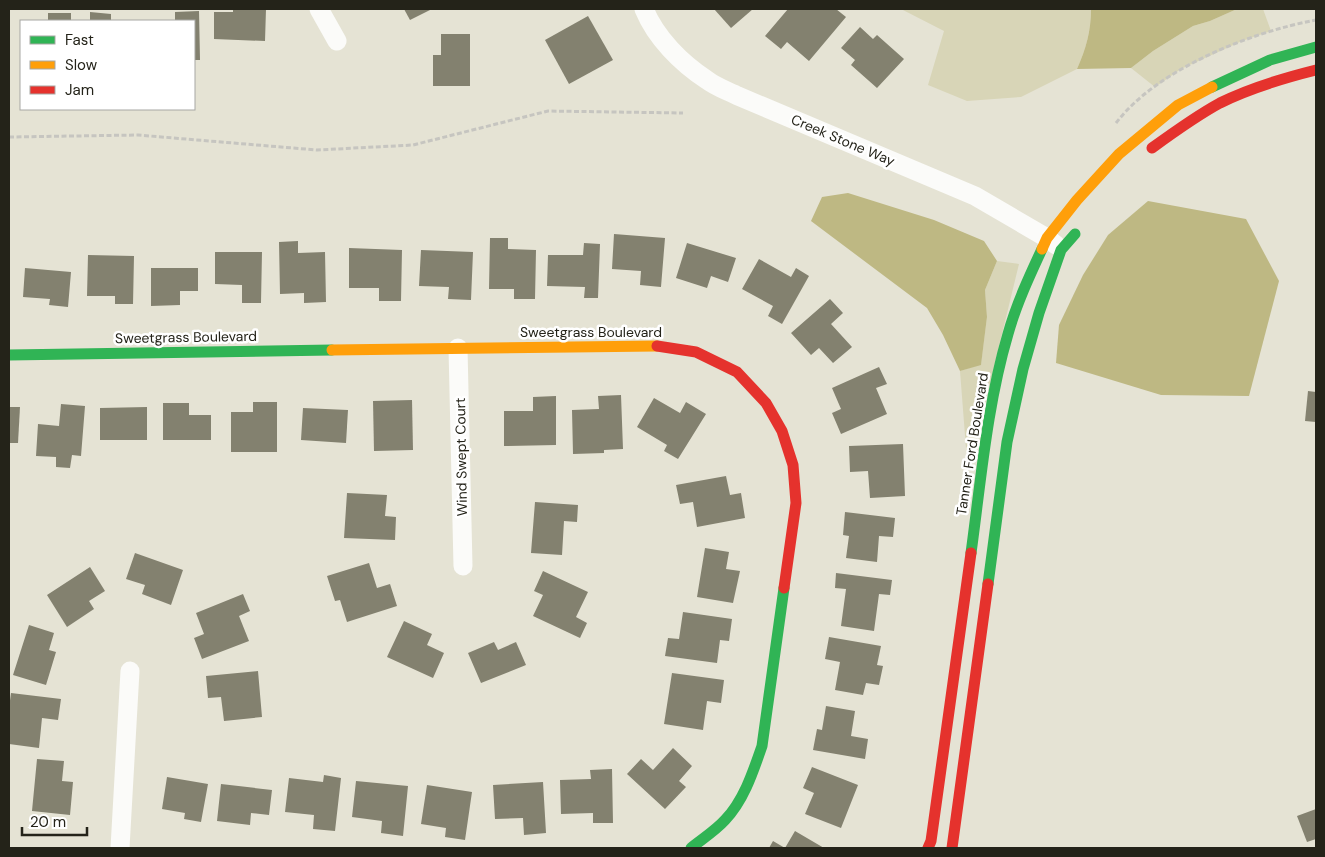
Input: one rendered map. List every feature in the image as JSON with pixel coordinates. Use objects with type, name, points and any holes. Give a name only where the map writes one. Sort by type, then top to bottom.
[{"type":"street","points":[[319,9],[337,41]]},
{"type":"street","name":"Creek Stone Way","points":[[644,9],[667,45],[708,81],[738,96],[975,196],[1047,238],[1062,250]]},
{"type":"street","name":"Tanner Ford Boulevard","points":[[928,848],[932,832],[992,398],[1008,333],[1026,284],[1047,238],[1077,200],[1119,154],[1178,105],[1228,78],[1270,60],[1316,47]]},
{"type":"street","points":[[1141,159],[1182,126],[1231,99],[1281,79],[1316,70]]},
{"type":"street","points":[[952,848],[1008,442],[1025,360],[1039,313],[1062,250],[1079,228]]},
{"type":"street","name":"Sweetgrass Boulevard","points":[[9,355],[653,345],[696,352],[737,372],[766,403],[782,431],[793,465],[796,503],[762,746],[752,774],[734,809],[715,830],[691,848]]},
{"type":"street","name":"Wind Swept Court","points":[[458,348],[463,566]]},
{"type":"street","points":[[120,848],[130,671]]},
{"type":"path","points":[[9,137],[138,135],[317,150],[413,145],[548,111],[683,113]]},
{"type":"shaded area","points":[[901,9],[1091,9],[1087,40],[1077,69],[1021,97],[967,101],[928,85],[944,31]]},
{"type":"shaded area","points":[[1091,9],[1237,9],[1193,26],[1153,51],[1131,68],[1077,69],[1087,40]]},
{"type":"shaded area","points":[[1237,9],[1263,9],[1271,31],[1242,41],[1181,69],[1155,87],[1131,68],[1153,51],[1193,26]]},
{"type":"shaded area","points":[[848,193],[934,220],[984,241],[997,261],[985,290],[987,317],[981,365],[960,371],[943,335],[927,308],[811,221],[822,197]]},
{"type":"shaded area","points":[[1148,201],[1246,219],[1279,281],[1249,396],[1161,395],[1056,363],[1059,325],[1083,275],[1108,235]]},
{"type":"shaded area","points":[[997,261],[1019,264],[968,474],[960,371],[981,364],[987,317],[985,290]]},
{"type":"building","points":[[233,9],[266,9],[265,41],[214,39],[214,12],[233,12]]},
{"type":"building","points":[[404,9],[432,9],[410,20]]},
{"type":"building","points":[[714,9],[753,9],[731,28]]},
{"type":"building","points":[[788,9],[836,9],[846,17],[809,61],[787,42],[781,49],[765,36]]},
{"type":"building","points":[[199,11],[200,60],[195,60],[195,20],[175,20],[175,12]]},
{"type":"building","points":[[90,12],[111,14],[111,20],[90,20]]},
{"type":"building","points":[[48,13],[71,13],[71,20],[48,20]]},
{"type":"building","points":[[588,16],[613,60],[569,84],[545,40]]},
{"type":"building","points":[[860,27],[873,39],[877,35],[904,59],[877,88],[851,65],[855,60],[841,48]]},
{"type":"building","points":[[441,34],[470,34],[470,86],[433,86],[433,55],[441,55]]},
{"type":"building","points":[[614,234],[665,238],[661,287],[640,285],[641,271],[612,269]]},
{"type":"building","points":[[490,238],[508,238],[508,249],[536,250],[535,299],[514,299],[514,289],[489,289]]},
{"type":"building","points":[[298,241],[298,253],[325,252],[326,302],[304,303],[304,293],[280,294],[279,242]]},
{"type":"building","points":[[584,243],[600,244],[598,298],[584,298],[585,287],[547,286],[548,255],[583,255]]},
{"type":"building","points":[[687,243],[736,258],[728,282],[711,276],[707,288],[676,278]]},
{"type":"building","points":[[349,248],[402,250],[401,301],[379,301],[379,288],[349,288]]},
{"type":"building","points":[[421,250],[473,252],[471,300],[448,299],[449,287],[419,286]]},
{"type":"building","points":[[215,252],[262,252],[261,303],[242,303],[242,285],[215,284]]},
{"type":"building","points":[[88,255],[134,256],[133,304],[115,304],[115,296],[87,296]]},
{"type":"building","points":[[759,259],[791,277],[796,268],[809,276],[782,324],[768,316],[773,306],[742,289]]},
{"type":"building","points":[[25,268],[71,272],[68,307],[49,305],[50,299],[23,297]]},
{"type":"building","points":[[151,268],[198,268],[198,291],[180,291],[180,305],[151,306]]},
{"type":"building","points":[[830,299],[843,313],[831,324],[852,347],[833,363],[819,348],[811,355],[791,333]]},
{"type":"building","points":[[879,367],[887,384],[876,388],[887,414],[841,434],[832,413],[841,409],[832,388]]},
{"type":"building","points":[[1308,391],[1316,392],[1316,422],[1305,421]]},
{"type":"building","points":[[621,395],[623,449],[604,450],[604,453],[573,454],[572,410],[599,409],[598,396]]},
{"type":"building","points":[[556,396],[556,445],[504,446],[504,411],[533,411],[533,397]]},
{"type":"building","points":[[654,398],[680,413],[686,402],[706,414],[678,459],[664,451],[667,445],[637,427]]},
{"type":"building","points":[[412,400],[413,450],[374,451],[373,401]]},
{"type":"building","points":[[253,402],[277,402],[277,452],[231,452],[231,412],[253,412]]},
{"type":"building","points":[[163,403],[189,403],[189,415],[211,415],[211,440],[163,440]]},
{"type":"building","points":[[61,404],[85,406],[81,456],[72,455],[70,468],[56,467],[56,457],[36,456],[38,424],[59,426]]},
{"type":"building","points":[[9,407],[20,407],[18,443],[9,443]]},
{"type":"building","points":[[147,407],[147,440],[100,440],[100,408]]},
{"type":"building","points":[[303,408],[348,410],[346,443],[301,440]]},
{"type":"building","points":[[903,444],[905,496],[870,498],[868,471],[850,472],[849,446]]},
{"type":"building","points":[[726,476],[730,495],[741,493],[745,518],[697,527],[693,502],[680,504],[676,485]]},
{"type":"building","points":[[347,493],[387,495],[385,516],[396,517],[395,540],[344,538]]},
{"type":"building","points":[[535,502],[578,505],[577,522],[564,521],[562,555],[531,553]]},
{"type":"building","points":[[845,512],[895,518],[893,537],[879,536],[877,562],[846,558],[849,536],[843,535]]},
{"type":"building","points":[[705,548],[729,552],[726,569],[740,571],[733,603],[697,597]]},
{"type":"building","points":[[135,553],[183,570],[171,605],[142,594],[145,585],[126,579]]},
{"type":"building","points":[[369,563],[377,588],[390,584],[397,606],[347,622],[340,600],[335,601],[327,576]]},
{"type":"building","points":[[90,567],[105,591],[89,601],[94,609],[67,627],[47,595]]},
{"type":"building","points":[[543,571],[588,592],[576,617],[587,623],[580,638],[533,616],[543,595],[534,591]]},
{"type":"building","points":[[836,573],[892,580],[890,595],[879,594],[874,631],[841,626],[846,589],[835,588]]},
{"type":"building","points":[[243,594],[250,611],[239,616],[249,641],[202,659],[194,638],[204,634],[196,613]]},
{"type":"building","points":[[683,612],[732,619],[729,641],[720,640],[717,663],[665,656],[668,638],[679,639]]},
{"type":"building","points":[[404,621],[432,634],[427,645],[444,653],[433,678],[387,657]]},
{"type":"building","points":[[29,625],[54,633],[49,650],[56,652],[46,685],[13,675]]},
{"type":"building","points":[[829,637],[881,646],[877,665],[883,666],[879,685],[866,683],[863,695],[835,690],[840,662],[825,659]]},
{"type":"building","points":[[494,642],[498,650],[516,642],[526,665],[481,683],[468,653]]},
{"type":"building","points":[[258,671],[262,717],[224,721],[221,697],[208,698],[206,676]]},
{"type":"building","points":[[672,673],[724,680],[721,703],[707,701],[703,730],[664,724]]},
{"type":"building","points":[[11,693],[61,699],[58,720],[42,718],[39,748],[9,744]]},
{"type":"building","points":[[826,706],[855,711],[851,736],[868,739],[865,759],[813,750],[817,729],[822,730]]},
{"type":"building","points":[[673,748],[692,766],[679,781],[686,787],[665,809],[627,774],[641,759],[653,770]]},
{"type":"building","points":[[37,759],[64,761],[62,781],[73,782],[70,815],[32,811]]},
{"type":"building","points":[[812,767],[858,785],[841,828],[805,814],[814,793],[803,788]]},
{"type":"building","points":[[612,769],[613,823],[593,823],[593,813],[561,814],[560,780],[591,779],[590,770]]},
{"type":"building","points":[[324,775],[341,778],[335,831],[313,829],[314,815],[285,812],[289,778],[323,782]]},
{"type":"building","points":[[167,777],[208,784],[201,822],[184,819],[185,813],[162,809]]},
{"type":"building","points":[[356,781],[408,786],[403,836],[381,833],[382,821],[352,817]]},
{"type":"building","points":[[543,782],[546,833],[524,835],[523,818],[495,819],[493,785]]},
{"type":"building","points":[[221,784],[272,790],[269,815],[251,813],[250,825],[217,821]]},
{"type":"building","points":[[427,785],[472,792],[465,840],[445,837],[446,828],[421,824]]},
{"type":"building","points":[[1316,809],[1316,839],[1307,842],[1297,816]]},
{"type":"building","points":[[795,831],[824,848],[785,848]]},
{"type":"building","points":[[773,841],[785,848],[769,848]]},
{"type":"traffic: fast","points":[[1212,87],[1270,60],[1316,47]]},
{"type":"traffic: fast","points":[[988,584],[1007,442],[1023,369],[1039,313],[1061,250],[1075,234]]},
{"type":"traffic: fast","points":[[971,553],[985,443],[1001,361],[1015,312],[1042,249]]},
{"type":"traffic: fast","points":[[9,355],[332,350]]},
{"type":"traffic: fast","points":[[691,848],[717,828],[732,812],[743,795],[755,766],[762,746],[784,588]]},
{"type":"traffic: slow","points":[[1042,249],[1047,238],[1077,200],[1119,154],[1178,105],[1212,87]]},
{"type":"traffic: slow","points":[[332,350],[657,346]]},
{"type":"traffic: jam","points":[[1152,148],[1220,103],[1267,84],[1316,70]]},
{"type":"traffic: jam","points":[[657,346],[696,352],[737,372],[766,403],[782,431],[793,465],[796,503],[784,588]]},
{"type":"traffic: jam","points":[[928,848],[931,841],[971,553]]},
{"type":"traffic: jam","points":[[952,848],[988,584]]}]
